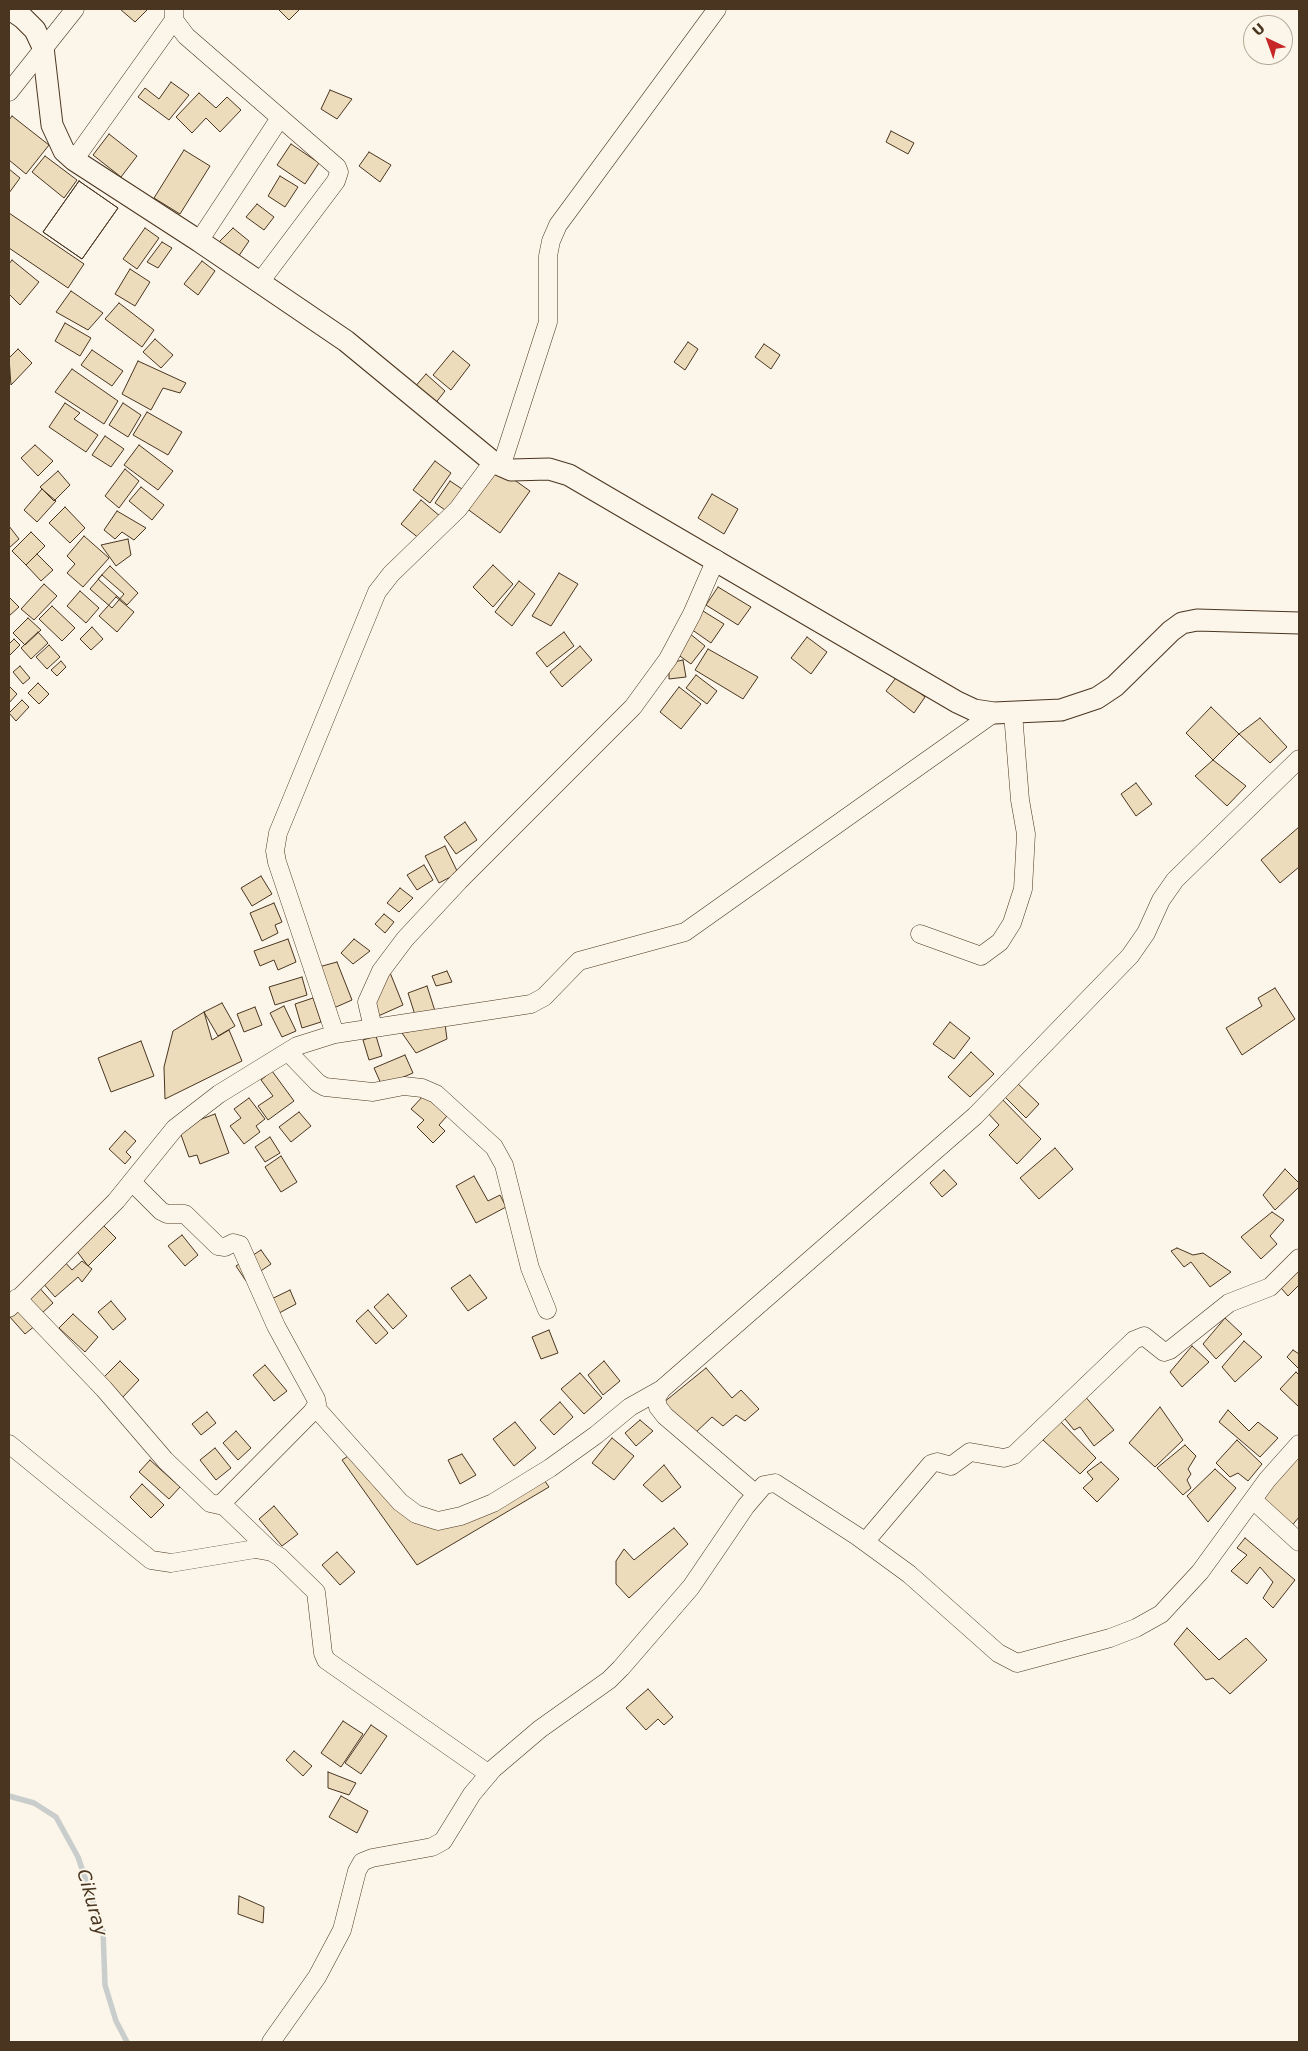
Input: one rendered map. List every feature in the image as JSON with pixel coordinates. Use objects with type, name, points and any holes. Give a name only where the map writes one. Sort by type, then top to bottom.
[{"type":"street","points":[[10,9],[35,30],[43,47],[52,125],[64,152],[74,160],[199,241],[346,342],[497,465],[521,471],[549,469],[569,475],[716,559],[957,702],[974,710],[1004,713],[1061,710],[1097,698],[1115,686],[1171,631],[1182,623],[1197,620],[1299,623]]},
{"type":"street","points":[[9,92],[75,9]]},
{"type":"street","points":[[335,1034],[277,862],[278,833],[377,592],[391,574],[458,509],[497,465],[548,322],[548,256],[551,241],[558,225],[717,9]]},
{"type":"street","points":[[74,160],[174,14],[186,36],[336,167],[339,177],[260,282]]},
{"type":"street","points":[[199,241],[280,118]]},
{"type":"street","points":[[372,1028],[367,1002],[381,971],[405,939],[459,881],[633,707],[668,659],[692,614],[716,559]]},
{"type":"street","points":[[920,934],[982,956],[1000,942],[1012,923],[1023,889],[1026,834],[1004,713]]},
{"type":"street","points":[[316,1408],[221,1503],[214,1505],[161,1455],[104,1389],[13,1303],[116,1201],[175,1128],[219,1094],[288,1052],[308,1041],[335,1034],[531,1004],[544,997],[579,961],[685,932],[1004,713]]},
{"type":"street","points":[[132,1182],[160,1212],[185,1214],[218,1246],[225,1247],[233,1243],[240,1245],[276,1326],[316,1399],[316,1408],[400,1502],[416,1514],[438,1521],[461,1516],[493,1503],[550,1468],[596,1435],[630,1407],[662,1389],[975,1116],[1130,956],[1146,933],[1164,895],[1175,880],[1299,759]]},
{"type":"street","points":[[288,1052],[318,1084],[325,1087],[373,1092],[404,1086],[422,1088],[436,1094],[494,1147],[504,1165],[530,1268],[547,1310]]},
{"type":"street","points":[[865,1542],[931,1464],[937,1462],[951,1466],[973,1451],[1004,1458],[1014,1455],[1134,1340],[1144,1336],[1164,1352],[1170,1350],[1229,1303],[1270,1287],[1299,1258]]},
{"type":"street","points":[[662,1389],[656,1398],[658,1407],[665,1416],[756,1494]]},
{"type":"street","points":[[9,1444],[151,1560],[171,1563],[255,1550],[272,1552]]},
{"type":"street","points":[[271,2042],[317,1977],[334,1947],[342,1930],[357,1871],[362,1862],[372,1858],[432,1847],[443,1841],[472,1794],[489,1774],[540,1729],[596,1690],[620,1668],[691,1587],[764,1485],[775,1483],[865,1542],[909,1574],[998,1652],[1017,1663],[1110,1638],[1136,1628],[1160,1614],[1200,1572],[1253,1500],[1299,1444]]},
{"type":"street","points":[[1253,1500],[1299,1542]]},
{"type":"street","points":[[221,1503],[272,1552],[312,1586],[316,1592],[323,1653],[326,1660],[489,1774]]},
{"type":"building","points":[[120,9],[148,9],[135,22]]},
{"type":"building","points":[[278,9],[300,9],[289,20]]},
{"type":"building","points":[[171,82],[189,95],[169,120],[138,97],[145,88],[159,99]]},
{"type":"building","points":[[330,90],[352,99],[337,119],[321,109]]},
{"type":"building","points":[[199,93],[216,108],[227,97],[241,110],[220,132],[206,118],[192,133],[176,117]]},
{"type":"building","points":[[12,116],[49,145],[26,174],[9,160],[9,120]]},
{"type":"building","points":[[891,131],[914,143],[908,154],[886,142]]},
{"type":"building","points":[[109,134],[137,156],[121,177],[93,155]]},
{"type":"building","points":[[291,144],[319,163],[305,184],[277,165]]},
{"type":"building","points":[[184,150],[210,166],[180,214],[154,198]]},
{"type":"building","points":[[369,152],[391,165],[380,182],[359,166]]},
{"type":"building","points":[[45,156],[77,180],[64,198],[32,172]]},
{"type":"building","points":[[9,169],[20,178],[9,193]]},
{"type":"building","points":[[280,176],[298,187],[285,207],[268,196]]},
{"type":"building","points":[[79,181],[118,208],[82,259],[43,232]]},
{"type":"building","points":[[79,181],[118,208],[82,259],[43,232]]},
{"type":"building","points":[[257,204],[274,217],[264,230],[246,217]]},
{"type":"building","points":[[9,213],[84,264],[68,288],[9,248]]},
{"type":"building","points":[[145,228],[159,238],[137,269],[123,259]]},
{"type":"building","points":[[233,228],[249,241],[236,260],[217,244]]},
{"type":"building","points":[[162,242],[172,248],[158,268],[147,262]]},
{"type":"building","points":[[12,260],[39,282],[20,305],[9,294],[9,264]]},
{"type":"building","points":[[202,261],[215,271],[198,295],[184,284]]},
{"type":"building","points":[[130,269],[150,282],[135,306],[115,294]]},
{"type":"building","points":[[71,291],[103,313],[88,330],[56,312]]},
{"type":"building","points":[[119,303],[154,330],[142,347],[105,319]]},
{"type":"building","points":[[65,323],[91,338],[80,356],[55,341]]},
{"type":"building","points":[[155,339],[173,355],[161,368],[143,352]]},
{"type":"building","points":[[688,342],[698,349],[685,370],[674,362]]},
{"type":"building","points":[[764,344],[780,355],[771,369],[755,357]]},
{"type":"building","points":[[18,349],[32,363],[11,385],[9,358]]},
{"type":"building","points":[[92,350],[123,371],[112,386],[81,365]]},
{"type":"building","points":[[453,351],[470,365],[451,390],[433,375]]},
{"type":"building","points":[[138,361],[186,383],[180,393],[163,388],[151,410],[122,394]]},
{"type":"building","points":[[72,369],[118,401],[104,424],[55,392]]},
{"type":"building","points":[[426,374],[445,391],[434,405],[413,389]]},
{"type":"building","points":[[65,403],[80,413],[74,419],[98,435],[86,452],[49,427]]},
{"type":"building","points":[[123,403],[141,415],[128,437],[109,425]]},
{"type":"building","points":[[147,412],[182,432],[168,455],[133,435]]},
{"type":"building","points":[[105,436],[124,449],[111,467],[92,455]]},
{"type":"building","points":[[35,445],[53,461],[38,476],[21,458]]},
{"type":"building","points":[[139,445],[173,471],[158,490],[124,465]]},
{"type":"building","points":[[435,461],[451,473],[430,503],[413,490]]},
{"type":"building","points":[[496,467],[530,491],[500,533],[466,508]]},
{"type":"building","points":[[125,469],[139,481],[119,508],[105,496]]},
{"type":"building","points":[[58,471],[70,485],[54,501],[40,487]]},
{"type":"building","points":[[450,481],[465,491],[448,512],[435,503]]},
{"type":"building","points":[[141,487],[164,505],[152,520],[129,501]]},
{"type":"building","points":[[42,489],[56,501],[37,522],[24,510]]},
{"type":"building","points":[[712,494],[738,509],[724,534],[698,518]]},
{"type":"building","points":[[421,500],[441,517],[420,539],[401,524]]},
{"type":"building","points":[[65,507],[85,528],[70,543],[49,523]]},
{"type":"building","points":[[117,511],[146,528],[134,540],[122,532],[115,539],[104,530]]},
{"type":"building","points":[[9,526],[19,539],[9,548]]},
{"type":"building","points":[[31,532],[45,546],[26,565],[12,551]]},
{"type":"building","points":[[84,536],[109,558],[83,587],[67,573],[75,564],[67,556]]},
{"type":"building","points":[[128,539],[131,555],[116,566],[101,545]]},
{"type":"building","points":[[37,554],[53,570],[41,581],[26,565]]},
{"type":"building","points":[[493,565],[513,584],[493,607],[473,587]]},
{"type":"building","points":[[110,566],[138,593],[127,605],[98,579]]},
{"type":"building","points":[[559,573],[578,584],[551,626],[532,616]]},
{"type":"building","points":[[102,575],[124,594],[112,608],[90,589]]},
{"type":"building","points":[[519,581],[535,594],[512,626],[495,612]]},
{"type":"building","points":[[44,584],[57,596],[34,620],[21,609]]},
{"type":"building","points":[[718,587],[751,607],[738,625],[706,605]]},
{"type":"building","points":[[80,591],[99,608],[86,623],[67,606]]},
{"type":"building","points":[[9,597],[19,607],[9,616]]},
{"type":"building","points":[[116,597],[134,612],[117,632],[99,616]]},
{"type":"building","points":[[52,606],[75,628],[62,641],[39,619]]},
{"type":"building","points":[[703,611],[724,624],[711,643],[691,629]]},
{"type":"building","points":[[28,618],[41,630],[25,645],[13,633]]},
{"type":"building","points":[[92,627],[103,639],[91,650],[80,639]]},
{"type":"building","points":[[38,632],[48,643],[31,659],[21,648]]},
{"type":"building","points":[[564,632],[574,646],[547,667],[536,653]]},
{"type":"building","points":[[689,633],[705,646],[691,664],[677,654]]},
{"type":"building","points":[[807,637],[827,652],[811,674],[791,658]]},
{"type":"building","points":[[14,639],[20,645],[9,656],[9,644]]},
{"type":"building","points":[[49,645],[60,657],[47,669],[36,657]]},
{"type":"building","points":[[580,646],[592,660],[562,687],[550,672]]},
{"type":"building","points":[[708,649],[758,677],[743,699],[695,670]]},
{"type":"building","points":[[683,660],[686,677],[669,679],[669,663]]},
{"type":"building","points":[[61,661],[66,667],[57,676],[51,670]]},
{"type":"building","points":[[20,666],[30,678],[23,684],[13,672]]},
{"type":"building","points":[[696,675],[717,691],[707,704],[686,688]]},
{"type":"building","points":[[898,675],[925,697],[914,713],[886,691]]},
{"type":"building","points":[[38,683],[49,694],[39,704],[28,693]]},
{"type":"building","points":[[9,686],[17,694],[9,703]]},
{"type":"building","points":[[679,687],[701,704],[681,729],[660,712]]},
{"type":"building","points":[[22,700],[29,707],[16,721],[9,713]]},
{"type":"building","points":[[1211,707],[1239,734],[1213,760],[1186,733]]},
{"type":"building","points":[[1260,718],[1287,747],[1270,763],[1239,734]]},
{"type":"building","points":[[1213,760],[1246,786],[1227,806],[1195,776]]},
{"type":"building","points":[[1136,783],[1152,804],[1136,816],[1121,794]]},
{"type":"building","points":[[465,822],[477,840],[456,854],[444,837]]},
{"type":"building","points":[[1299,827],[1299,867],[1280,883],[1261,860]]},
{"type":"building","points":[[445,846],[458,873],[439,883],[425,856]]},
{"type":"building","points":[[424,865],[433,880],[417,890],[407,875]]},
{"type":"building","points":[[261,876],[272,894],[252,906],[241,888]]},
{"type":"building","points":[[400,888],[413,898],[399,912],[387,903]]},
{"type":"building","points":[[274,903],[282,922],[275,925],[278,933],[262,941],[250,913]]},
{"type":"building","points":[[384,914],[394,922],[385,933],[375,924]]},
{"type":"building","points":[[288,939],[296,962],[278,970],[274,960],[260,966],[254,951]]},
{"type":"building","points":[[354,939],[370,951],[353,964],[341,953]]},
{"type":"building","points":[[337,962],[352,1000],[327,1011],[304,971]]},
{"type":"building","points":[[389,970],[403,1005],[376,1017],[362,992]]},
{"type":"building","points":[[447,971],[452,982],[436,986],[432,976]]},
{"type":"building","points":[[302,977],[307,995],[275,1005],[269,987]]},
{"type":"building","points":[[427,986],[435,1011],[416,1018],[408,993]]},
{"type":"building","points":[[1275,988],[1295,1019],[1242,1055],[1226,1028],[1262,1006],[1258,998]]},
{"type":"building","points":[[313,998],[321,1022],[302,1028],[295,1004]]},
{"type":"building","points":[[222,1003],[235,1026],[218,1036],[204,1012]]},
{"type":"building","points":[[284,1006],[296,1031],[282,1037],[270,1013]]},
{"type":"building","points":[[255,1007],[262,1025],[244,1032],[237,1014]]},
{"type":"building","points":[[204,1012],[212,1040],[229,1030],[242,1061],[165,1099],[164,1067],[173,1031]]},
{"type":"building","points":[[950,1022],[970,1038],[954,1059],[933,1044]]},
{"type":"building","points":[[445,1024],[447,1039],[416,1053],[402,1033]]},
{"type":"building","points":[[376,1036],[382,1056],[369,1060],[363,1040]]},
{"type":"building","points":[[141,1041],[154,1076],[111,1092],[98,1058]]},
{"type":"building","points":[[971,1052],[994,1074],[970,1097],[948,1077]]},
{"type":"building","points":[[405,1055],[413,1073],[382,1086],[374,1068]]},
{"type":"building","points":[[272,1071],[294,1101],[268,1120],[258,1106],[273,1096],[261,1080]]},
{"type":"building","points":[[1015,1081],[1039,1104],[1026,1118],[1003,1095]]},
{"type":"building","points":[[424,1095],[447,1116],[439,1125],[445,1131],[433,1143],[417,1127],[424,1120],[411,1109]]},
{"type":"building","points":[[999,1096],[1041,1139],[1017,1164],[989,1135],[999,1125],[985,1110]]},
{"type":"building","points":[[249,1098],[265,1119],[256,1126],[260,1132],[244,1144],[230,1126],[241,1118],[234,1109]]},
{"type":"building","points":[[299,1112],[311,1126],[291,1142],[279,1127]]},
{"type":"building","points":[[215,1114],[229,1153],[200,1164],[197,1155],[189,1157],[180,1132],[183,1126]]},
{"type":"building","points":[[125,1131],[136,1141],[126,1152],[131,1157],[125,1164],[109,1149]]},
{"type":"building","points":[[270,1137],[280,1153],[265,1162],[255,1147]]},
{"type":"building","points":[[1055,1148],[1073,1169],[1039,1199],[1020,1178]]},
{"type":"building","points":[[281,1156],[297,1182],[281,1192],[265,1167]]},
{"type":"building","points":[[1285,1169],[1299,1183],[1299,1187],[1275,1210],[1263,1195]]},
{"type":"building","points":[[944,1170],[957,1184],[942,1197],[930,1183]]},
{"type":"building","points":[[474,1176],[488,1201],[500,1195],[506,1207],[476,1223],[456,1186]]},
{"type":"building","points":[[1272,1212],[1284,1220],[1270,1236],[1277,1244],[1261,1259],[1241,1237]]},
{"type":"building","points":[[103,1225],[116,1238],[88,1266],[76,1250]]},
{"type":"building","points":[[182,1235],[198,1255],[185,1266],[168,1246]]},
{"type":"building","points":[[1177,1248],[1193,1255],[1203,1253],[1231,1272],[1210,1287],[1191,1262],[1184,1267],[1171,1251]]},
{"type":"building","points":[[261,1250],[271,1264],[246,1281],[236,1266]]},
{"type":"building","points":[[1299,1257],[1299,1285],[1288,1296],[1275,1281]]},
{"type":"building","points":[[63,1260],[72,1270],[82,1261],[92,1269],[82,1282],[78,1277],[55,1297],[42,1282]]},
{"type":"building","points":[[470,1275],[487,1298],[468,1311],[451,1288]]},
{"type":"building","points":[[36,1284],[53,1303],[41,1314],[24,1295]]},
{"type":"building","points":[[290,1290],[296,1304],[266,1320],[259,1305]]},
{"type":"building","points":[[388,1294],[407,1316],[393,1329],[374,1307]]},
{"type":"building","points":[[111,1301],[126,1319],[113,1330],[98,1312]]},
{"type":"building","points":[[19,1305],[36,1325],[25,1334],[9,1316]]},
{"type":"building","points":[[368,1310],[388,1333],[376,1344],[356,1321]]},
{"type":"building","points":[[73,1314],[98,1337],[85,1352],[59,1328]]},
{"type":"building","points":[[1225,1318],[1242,1334],[1216,1359],[1203,1344]]},
{"type":"building","points":[[549,1330],[558,1353],[541,1359],[532,1337]]},
{"type":"building","points":[[1244,1341],[1262,1357],[1235,1382],[1222,1367]]},
{"type":"building","points":[[1192,1346],[1209,1362],[1182,1387],[1170,1372]]},
{"type":"building","points":[[1293,1350],[1299,1354],[1299,1369],[1287,1357]]},
{"type":"building","points":[[120,1361],[139,1380],[122,1398],[102,1379]]},
{"type":"building","points":[[604,1361],[620,1381],[603,1395],[588,1375]]},
{"type":"building","points":[[265,1365],[287,1391],[274,1401],[253,1375]]},
{"type":"building","points":[[706,1368],[732,1398],[741,1390],[759,1409],[745,1421],[736,1415],[723,1426],[712,1417],[694,1434],[658,1407]]},
{"type":"building","points":[[1296,1372],[1299,1375],[1299,1407],[1280,1389]]},
{"type":"building","points":[[580,1373],[602,1398],[584,1414],[561,1389]]},
{"type":"building","points":[[1083,1394],[1114,1430],[1094,1446],[1080,1427],[1074,1430],[1061,1414]]},
{"type":"building","points":[[560,1402],[573,1417],[554,1435],[540,1420]]},
{"type":"building","points":[[1160,1407],[1183,1440],[1155,1467],[1129,1443]]},
{"type":"building","points":[[1228,1410],[1249,1431],[1258,1422],[1278,1438],[1260,1457],[1219,1422]]},
{"type":"building","points":[[207,1412],[216,1423],[201,1435],[192,1424]]},
{"type":"building","points":[[1058,1419],[1096,1458],[1080,1474],[1043,1440],[1049,1434],[1045,1429]]},
{"type":"building","points":[[640,1420],[653,1431],[636,1446],[625,1433]]},
{"type":"building","points":[[515,1422],[536,1448],[514,1466],[493,1439]]},
{"type":"building","points":[[236,1431],[251,1448],[238,1460],[223,1443]]},
{"type":"building","points":[[612,1438],[634,1456],[614,1480],[592,1463]]},
{"type":"building","points":[[1237,1440],[1262,1464],[1248,1481],[1238,1473],[1230,1477],[1216,1463]]},
{"type":"building","points":[[1185,1445],[1196,1456],[1188,1469],[1191,1474],[1187,1480],[1191,1488],[1183,1495],[1157,1468]]},
{"type":"building","points":[[215,1448],[231,1468],[216,1480],[200,1460]]},
{"type":"building","points":[[1299,1448],[1299,1517],[1290,1528],[1256,1498]]},
{"type":"building","points":[[359,1449],[426,1525],[540,1474],[549,1487],[417,1565],[342,1460]]},
{"type":"building","points":[[462,1454],[476,1475],[460,1484],[448,1460]]},
{"type":"building","points":[[150,1460],[180,1487],[169,1499],[139,1472]]},
{"type":"building","points":[[1101,1462],[1119,1479],[1097,1502],[1083,1488],[1093,1479],[1087,1472]]},
{"type":"building","points":[[664,1465],[681,1487],[662,1502],[643,1485]]},
{"type":"building","points":[[1215,1469],[1236,1488],[1208,1522],[1187,1496]]},
{"type":"building","points":[[142,1484],[164,1505],[151,1518],[130,1497]]},
{"type":"building","points":[[274,1506],[298,1534],[282,1546],[259,1519]]},
{"type":"building","points":[[674,1528],[688,1544],[629,1598],[616,1584],[616,1561],[624,1549],[634,1560]]},
{"type":"building","points":[[1245,1538],[1295,1580],[1273,1608],[1263,1598],[1273,1582],[1260,1567],[1247,1584],[1231,1571],[1247,1555],[1237,1548]]},
{"type":"building","points":[[337,1552],[355,1572],[340,1585],[322,1565]]},
{"type":"building","points":[[1187,1628],[1219,1660],[1246,1638],[1267,1660],[1230,1694],[1213,1678],[1206,1680],[1174,1644]]},
{"type":"building","points":[[648,1689],[673,1717],[664,1725],[658,1719],[646,1730],[626,1708]]},
{"type":"building","points":[[343,1721],[363,1734],[341,1767],[321,1753]]},
{"type":"building","points":[[371,1725],[387,1736],[361,1774],[345,1763]]},
{"type":"building","points":[[294,1751],[312,1766],[303,1776],[286,1760]]},
{"type":"building","points":[[328,1772],[356,1783],[349,1795],[328,1788]]},
{"type":"building","points":[[341,1796],[368,1811],[357,1833],[329,1817]]},
{"type":"building","points":[[239,1896],[264,1907],[263,1923],[238,1914]]},
{"type":"waterway","name":"Cikuray","points":[[9,1796],[34,1803],[56,1817],[78,1857],[103,1931],[105,1985],[116,2021],[127,2042]]}]
